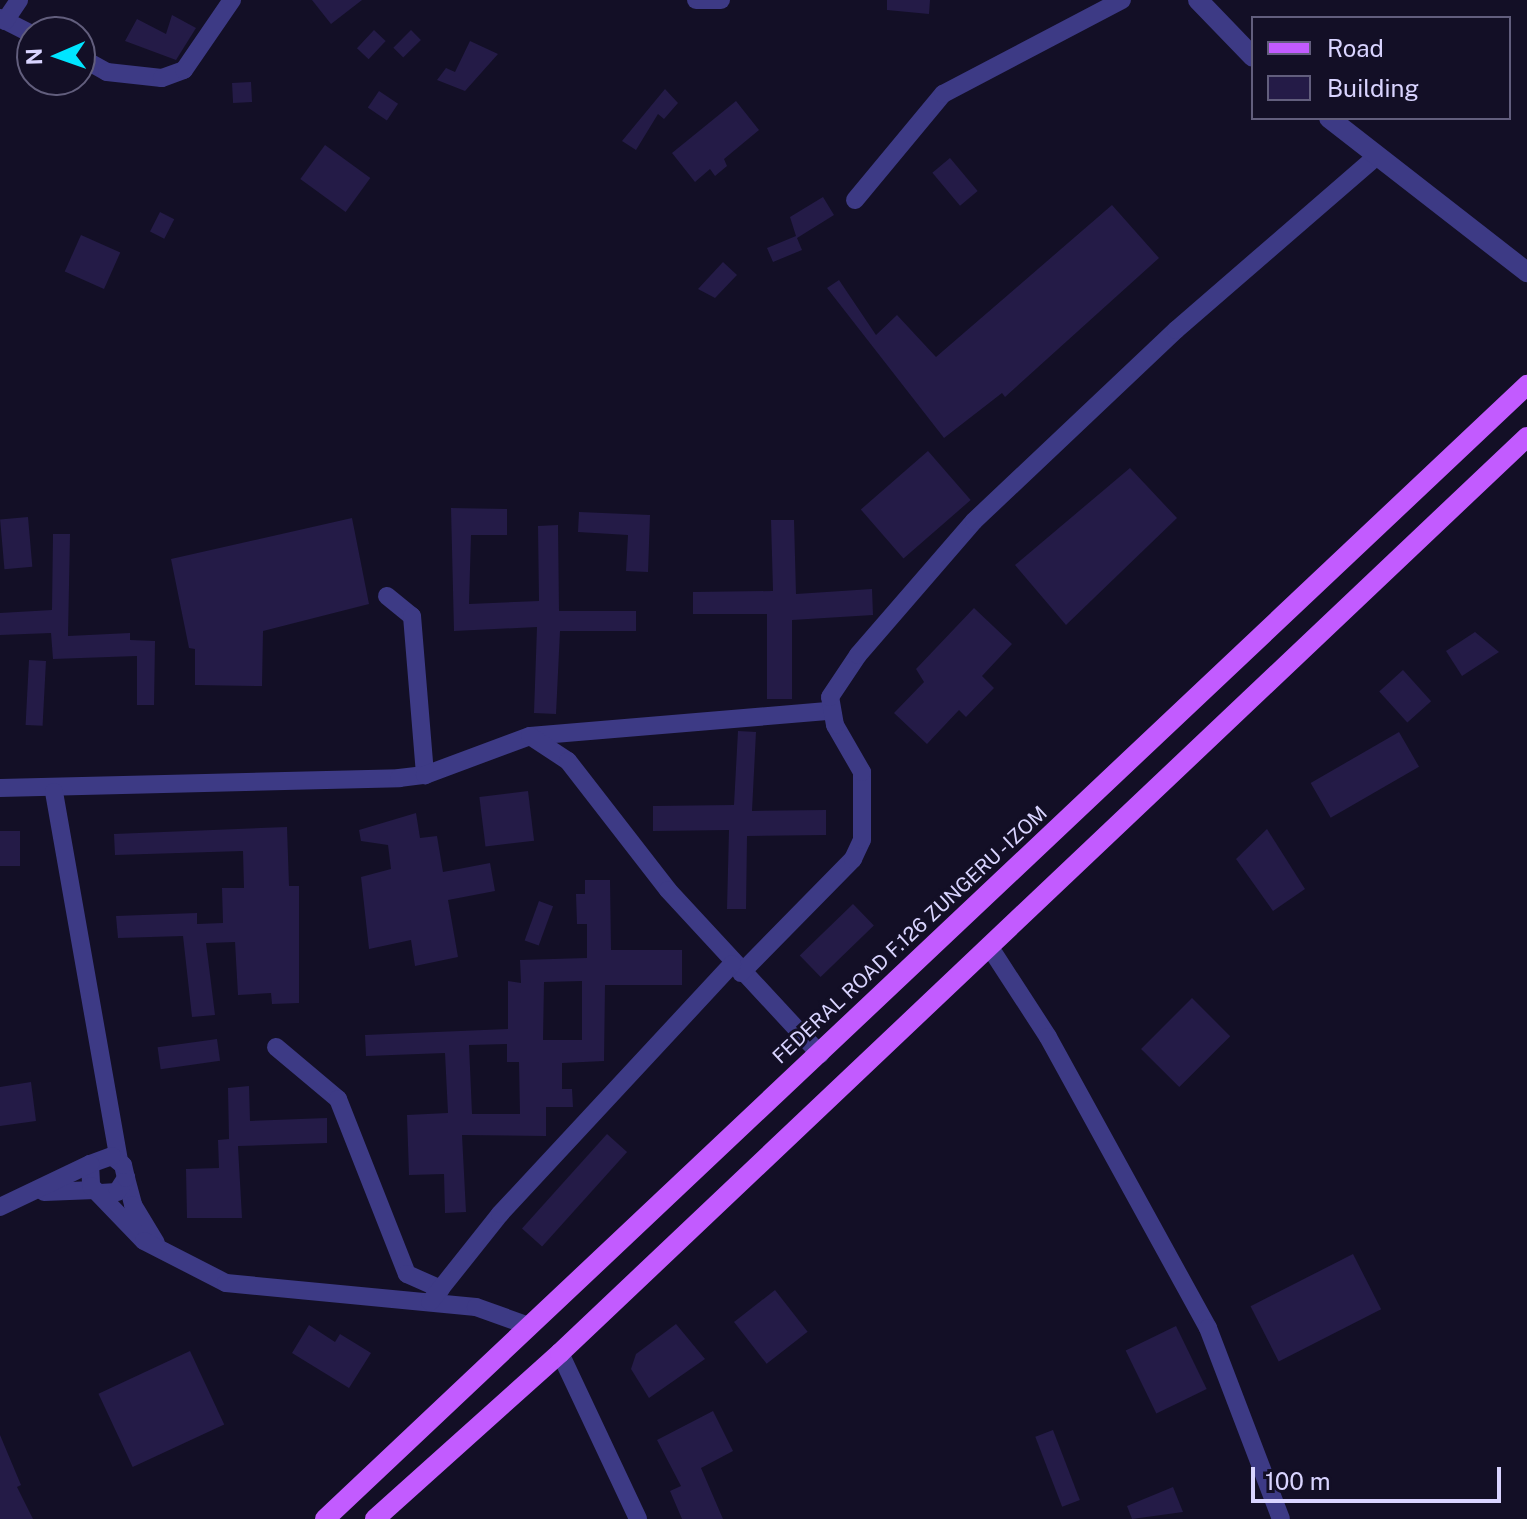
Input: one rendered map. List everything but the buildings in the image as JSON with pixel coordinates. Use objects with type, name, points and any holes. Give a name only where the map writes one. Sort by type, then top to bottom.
[{"type":"main road","name":"FEDERAL ROAD F.126 ZUNGERU - IZOM","points":[[325,1519],[1527,385]]},
{"type":"main road","points":[[375,1519],[560,1353],[1527,437]]},
{"type":"main road","points":[[1169,724],[1196,750]]},
{"type":"street","points":[[2,20],[19,0]]},
{"type":"street","points":[[96,66],[107,72],[162,78],[184,70],[232,0]]},
{"type":"street","points":[[696,0],[721,0]]},
{"type":"street","points":[[855,200],[943,94],[1122,0]]},
{"type":"street","points":[[1198,0],[1251,55]]},
{"type":"street","points":[[1332,120],[1527,272]]},
{"type":"street","points":[[435,1295],[500,1214],[736,968],[853,859],[862,840],[867,814],[862,772],[830,711],[835,684],[974,521],[1176,330],[1377,156]]},
{"type":"street","points":[[387,596],[412,616],[425,775]]},
{"type":"street","points":[[0,788],[54,792],[425,775],[530,736],[830,711]]},
{"type":"street","points":[[530,736],[568,761],[736,968],[820,1054]]},
{"type":"street","points":[[54,792],[119,1160],[133,1205],[165,1255]]},
{"type":"street","points":[[989,946],[1055,1050],[1208,1328],[1281,1519]]},
{"type":"street","points":[[276,1047],[338,1099],[407,1274],[435,1295]]},
{"type":"street","points":[[111,1104],[88,1181],[165,1255],[226,1283],[435,1295],[529,1326]]},
{"type":"street","points":[[0,1207],[94,1161],[119,1160]]},
{"type":"street","points":[[29,1194],[117,1192],[126,1178]]},
{"type":"street","points":[[560,1353],[638,1519]]}]
